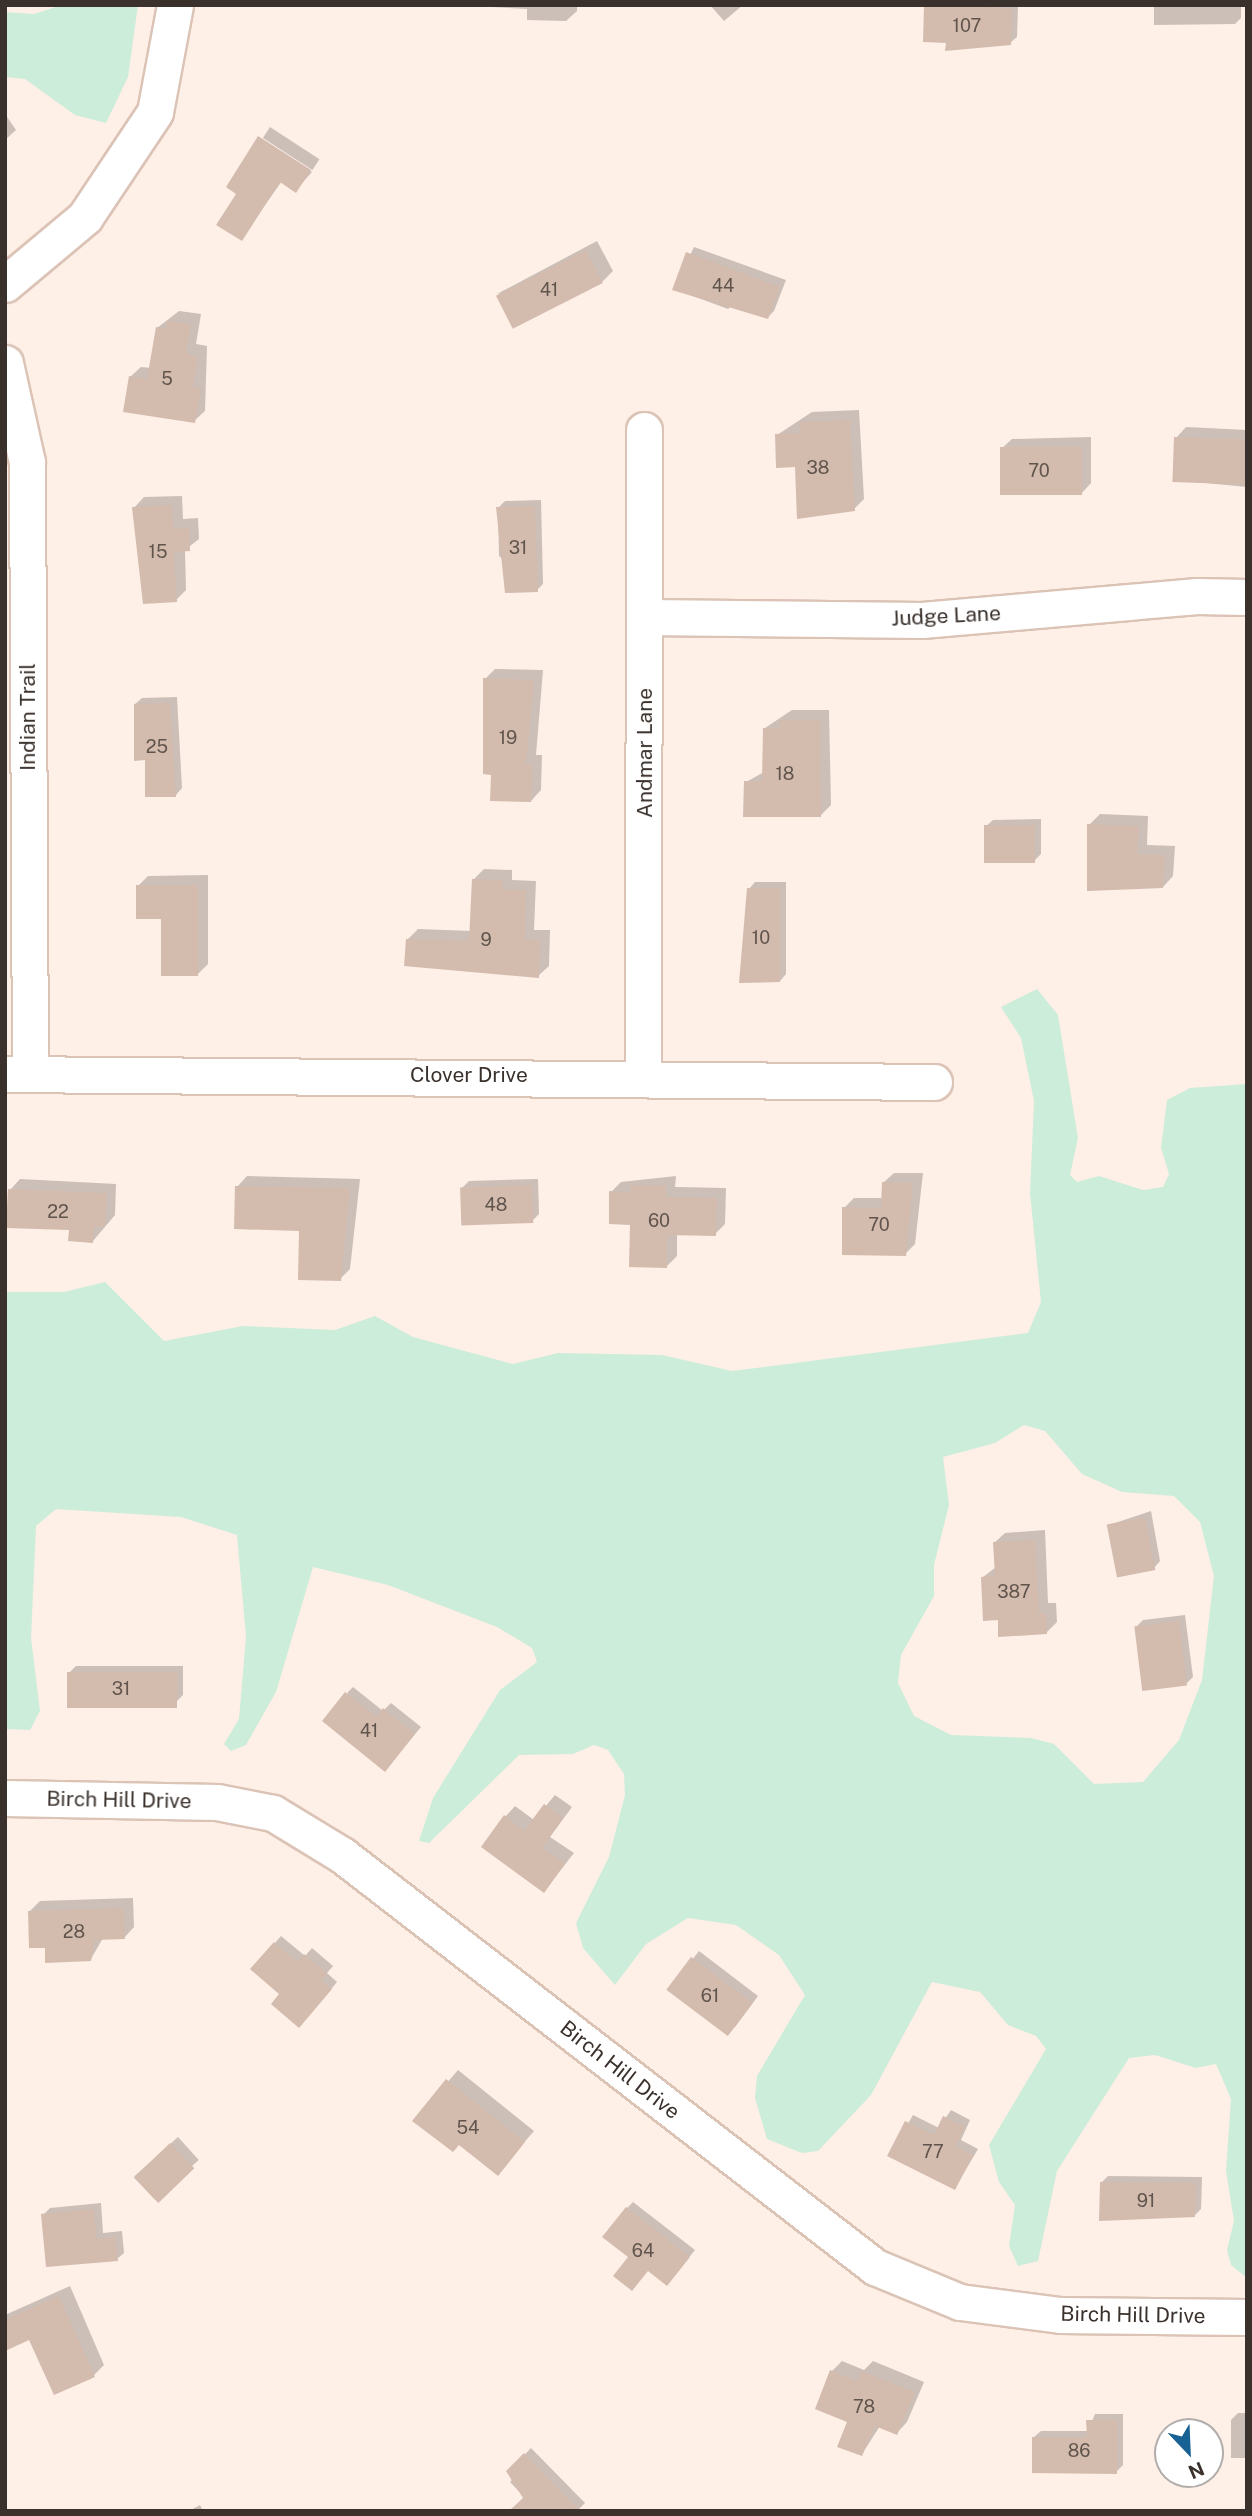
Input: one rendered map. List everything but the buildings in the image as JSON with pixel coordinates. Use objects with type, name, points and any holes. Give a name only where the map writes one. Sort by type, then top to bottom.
[{"type":"street","points":[[5,284],[85,217],[155,112],[175,5]]},
{"type":"street","name":"Indian Trail","points":[[5,363],[27,462],[18,1074]]},
{"type":"street","name":"Andmar Lane","points":[[643,1076],[645,430]]},
{"type":"street","name":"Judge Lane","points":[[645,617],[922,620],[1197,596],[1247,597]]},
{"type":"street","name":"Clover Drive","points":[[18,1074],[643,1076],[934,1082]]},
{"type":"street","name":"Birch Hill Drive","points":[[5,1798],[216,1802],[273,1814],[342,1855],[875,2267],[960,2302],[1060,2315],[1247,2317]]},
{"type":"green space","points":[[62,5],[138,5],[128,77],[106,123],[75,115],[25,79],[5,77],[5,12],[34,14]]},
{"type":"green space","points":[[1037,989],[1058,1015],[1078,1138],[1070,1175],[1077,1182],[1099,1176],[1143,1190],[1163,1187],[1169,1174],[1161,1148],[1167,1100],[1190,1088],[1247,1084],[1247,2278],[1231,2265],[1227,2250],[1234,2221],[1226,2171],[1231,2099],[1216,2064],[1196,2068],[1155,2055],[1129,2058],[1057,2171],[1038,2261],[1018,2266],[1009,2246],[1015,2205],[999,2182],[989,2145],[1046,2049],[1036,2036],[1008,2025],[980,1992],[932,1982],[871,2095],[818,2151],[802,2153],[767,2139],[755,2098],[757,2076],[805,1995],[779,1955],[736,1925],[688,1918],[646,1944],[615,1985],[583,1948],[576,1923],[609,1857],[625,1795],[624,1774],[608,1750],[594,1745],[573,1754],[519,1755],[429,1843],[419,1841],[433,1798],[500,1690],[537,1662],[532,1648],[497,1627],[388,1585],[313,1567],[276,1692],[246,1745],[231,1751],[224,1744],[239,1719],[246,1637],[237,1535],[181,1517],[56,1509],[36,1526],[31,1638],[40,1711],[30,1730],[5,1729],[5,1292],[64,1292],[105,1282],[164,1341],[243,1326],[335,1330],[375,1316],[413,1337],[513,1364],[558,1353],[662,1355],[732,1371],[1028,1333],[1041,1302],[1030,1193],[1034,1101],[1021,1038],[1001,1007]],"holes":[[[1024,1425],[1045,1431],[1082,1474],[1122,1492],[1174,1496],[1200,1522],[1214,1576],[1202,1680],[1179,1740],[1143,1782],[1094,1784],[1054,1744],[1031,1738],[951,1735],[914,1716],[898,1683],[901,1655],[934,1596],[934,1565],[949,1505],[943,1457],[995,1443]]]}]
